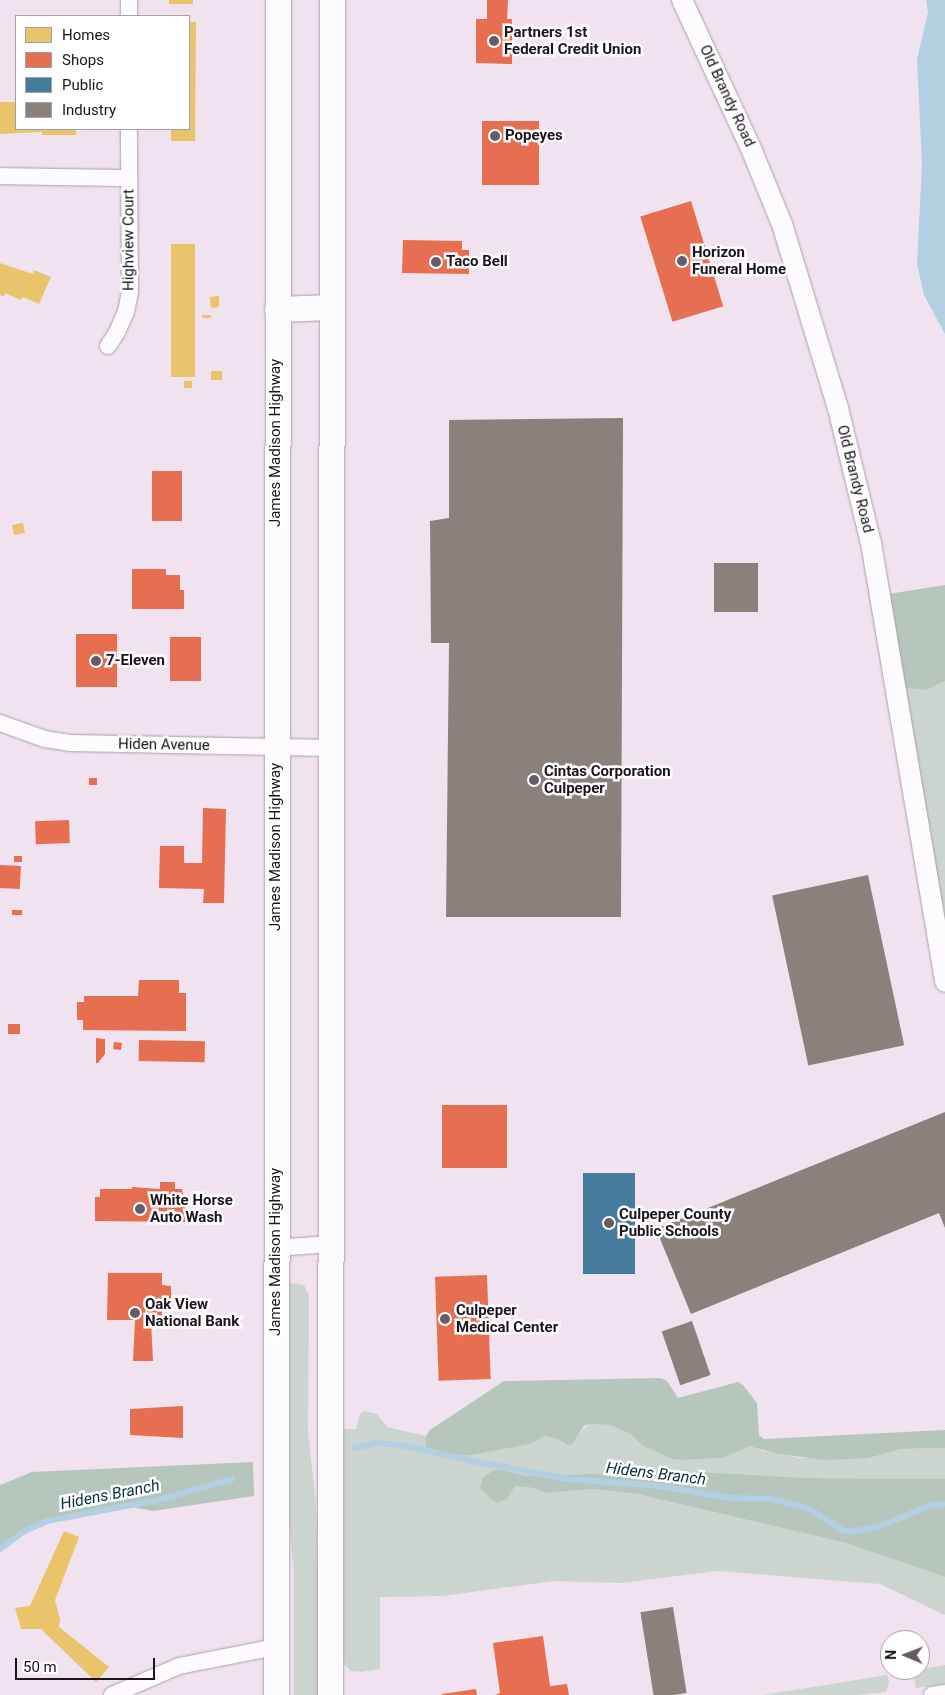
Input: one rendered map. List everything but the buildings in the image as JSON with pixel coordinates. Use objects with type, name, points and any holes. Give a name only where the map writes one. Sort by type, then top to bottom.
[{"type":"main road","name":"James Madison Highway","points":[[276,1695],[278,0]]},
{"type":"main road","points":[[330,1695],[332,0]]},
{"type":"main road","points":[[277,309],[332,307]]},
{"type":"street","points":[[128,0],[128,15]]},
{"type":"street","name":"Old Brandy Road","points":[[682,0],[752,151],[782,224],[806,299],[851,456],[871,543],[945,982]]},
{"type":"street","name":"Highview Court","points":[[108,346],[118,332],[126,312],[130,291],[129,130]]},
{"type":"street","points":[[0,176],[129,178]]},
{"type":"street","name":"Hiden Avenue","points":[[0,724],[45,739],[70,743],[331,748]]},
{"type":"street","points":[[276,1248],[331,1244]]},
{"type":"street","points":[[112,1695],[178,1666],[276,1647]]},
{"type":"street","points":[[932,1695],[945,1693]]},
{"type":"shaded area","points":[[945,585],[945,681],[927,690],[905,688],[888,594]]},
{"type":"shaded area","points":[[945,681],[945,928],[905,688],[927,690]]},
{"type":"shaded area","points":[[291,1283],[304,1285],[309,1295],[308,1431],[316,1505],[318,1695],[294,1695],[294,1574],[285,1481],[288,1285]]},
{"type":"shaded area","points":[[660,1378],[667,1381],[678,1398],[738,1382],[743,1385],[757,1403],[759,1435],[764,1439],[945,1430],[945,1448],[901,1449],[869,1458],[825,1460],[777,1454],[750,1446],[724,1458],[683,1460],[672,1459],[643,1446],[630,1434],[610,1425],[589,1424],[584,1426],[572,1444],[567,1445],[560,1440],[545,1436],[531,1444],[470,1455],[438,1457],[429,1452],[426,1446],[426,1436],[430,1430],[504,1381]]},
{"type":"shaded area","points":[[364,1411],[377,1414],[387,1427],[426,1436],[426,1446],[503,1448],[531,1444],[545,1436],[560,1440],[567,1445],[589,1424],[610,1425],[630,1434],[643,1446],[672,1459],[683,1460],[724,1458],[750,1446],[756,1446],[763,1451],[800,1458],[869,1458],[901,1449],[945,1448],[945,1479],[808,1478],[685,1471],[526,1476],[503,1470],[494,1470],[483,1477],[507,1499],[514,1486],[533,1488],[546,1493],[593,1489],[637,1494],[846,1543],[945,1577],[945,1615],[880,1584],[717,1571],[621,1583],[553,1581],[443,1596],[380,1597],[380,1669],[361,1672],[351,1671],[345,1665],[342,1658],[342,1429],[356,1429],[360,1414]]},
{"type":"shaded area","points":[[253,1462],[254,1496],[153,1511],[125,1506],[36,1526],[56,1519],[52,1517],[25,1531],[0,1549],[0,1485],[32,1472]]},
{"type":"shaded area","points":[[494,1470],[503,1470],[526,1476],[685,1471],[808,1478],[945,1479],[945,1577],[846,1543],[637,1494],[593,1489],[546,1493],[533,1488],[515,1486],[507,1499],[498,1503],[493,1501],[480,1488],[483,1477]]},
{"type":"shaded area","points":[[945,1665],[945,1684],[916,1688],[915,1680],[930,1680],[930,1668]]},
{"type":"shaded area","points":[[880,1676],[880,1680],[888,1680],[889,1682],[886,1692],[858,1695],[763,1695]]},
{"type":"water","points":[[926,0],[945,0],[945,334],[924,295],[917,264],[922,165],[917,59],[928,13]]},
{"type":"waterway","name":"Hidens Branch","points":[[355,1448],[377,1443],[407,1446],[467,1460],[569,1479],[659,1486],[730,1498],[772,1499],[810,1509],[842,1530],[851,1532],[880,1526],[932,1505],[945,1504]]},
{"type":"waterway","name":"Hidens Branch","points":[[0,1549],[25,1531],[47,1521],[163,1499],[232,1479]]},
{"type":"place","name":"Partners 1st Federal Credit Union","points":[[494,41]]},
{"type":"place","name":"Popeyes","points":[[495,136]]},
{"type":"place","name":"Horizon Funeral Home","points":[[682,261]]},
{"type":"place","name":"Taco Bell","points":[[436,262]]},
{"type":"place","name":"7-Eleven","points":[[96,661]]},
{"type":"place","name":"Cintas Corporation Culpeper","points":[[534,780]]},
{"type":"place","name":"White Horse Auto Wash","points":[[140,1209]]},
{"type":"place","name":"Culpeper County Public Schools","points":[[609,1223]]},
{"type":"place","name":"Oak View National Bank","points":[[135,1313]]},
{"type":"place","name":"Culpeper Medical Center","points":[[445,1319]]}]
